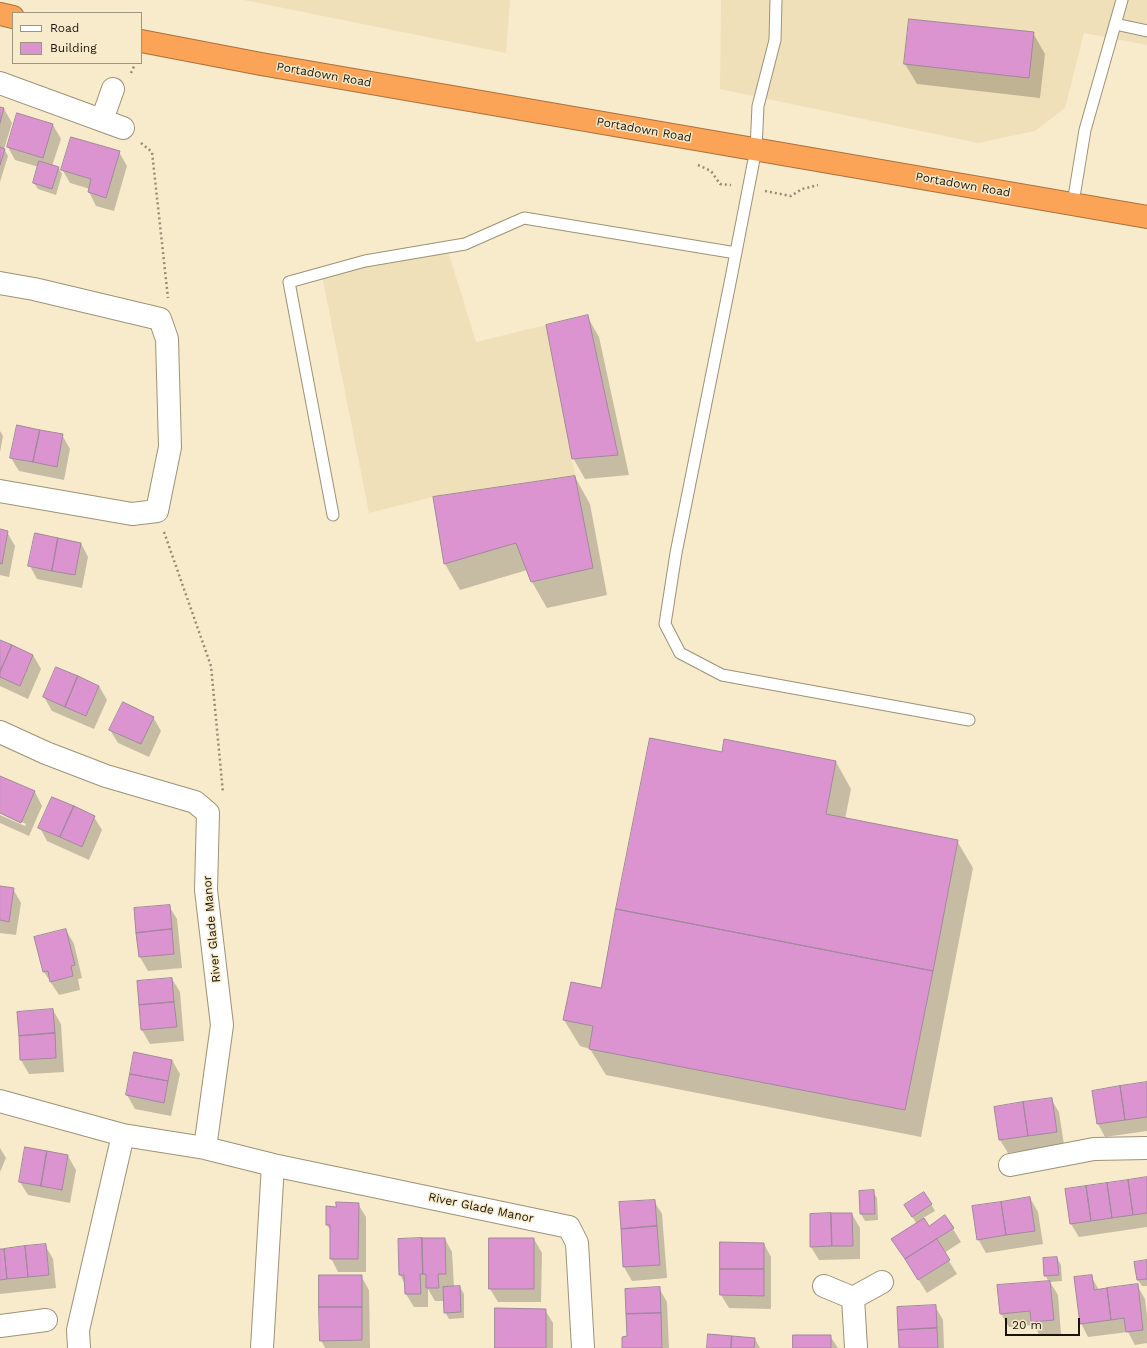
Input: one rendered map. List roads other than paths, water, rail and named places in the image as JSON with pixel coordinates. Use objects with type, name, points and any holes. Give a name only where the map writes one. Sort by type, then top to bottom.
[{"type":"highway","points":[[0,14],[12,17]]},
{"type":"highway","name":"Portadown Road","points":[[142,41],[261,64],[1073,203],[1147,217]]},
{"type":"street","points":[[0,83],[123,128]]},
{"type":"street","points":[[102,120],[113,89]]},
{"type":"street","points":[[0,283],[34,289],[160,319],[167,339],[170,447],[157,511],[132,514],[0,491]]},
{"type":"street","name":"River Glade Manor","points":[[0,732],[46,753],[106,776],[195,802],[208,813],[206,890],[222,1025],[205,1148]]},
{"type":"street","name":"River Glade Manor","points":[[0,1101],[123,1135],[205,1148],[273,1165],[569,1227],[577,1243],[583,1348]]},
{"type":"street","points":[[79,1348],[78,1330],[123,1135]]},
{"type":"street","points":[[1010,1165],[1094,1149],[1147,1148]]},
{"type":"street","points":[[262,1348],[273,1165]]},
{"type":"street","points":[[853,1298],[882,1282]]},
{"type":"street","points":[[824,1286],[853,1298]]},
{"type":"street","points":[[853,1298],[856,1348]]},
{"type":"street","points":[[0,1326],[46,1320]]},
{"type":"lane","points":[[776,0],[775,40],[758,106],[756,149],[676,553],[665,624],[680,653],[722,675],[969,720]]},
{"type":"lane","points":[[1073,203],[1085,130],[1122,0]]},
{"type":"lane","points":[[1115,24],[1147,31]]},
{"type":"lane","points":[[333,514],[289,282],[365,261],[465,244],[524,218],[736,253]]}]
